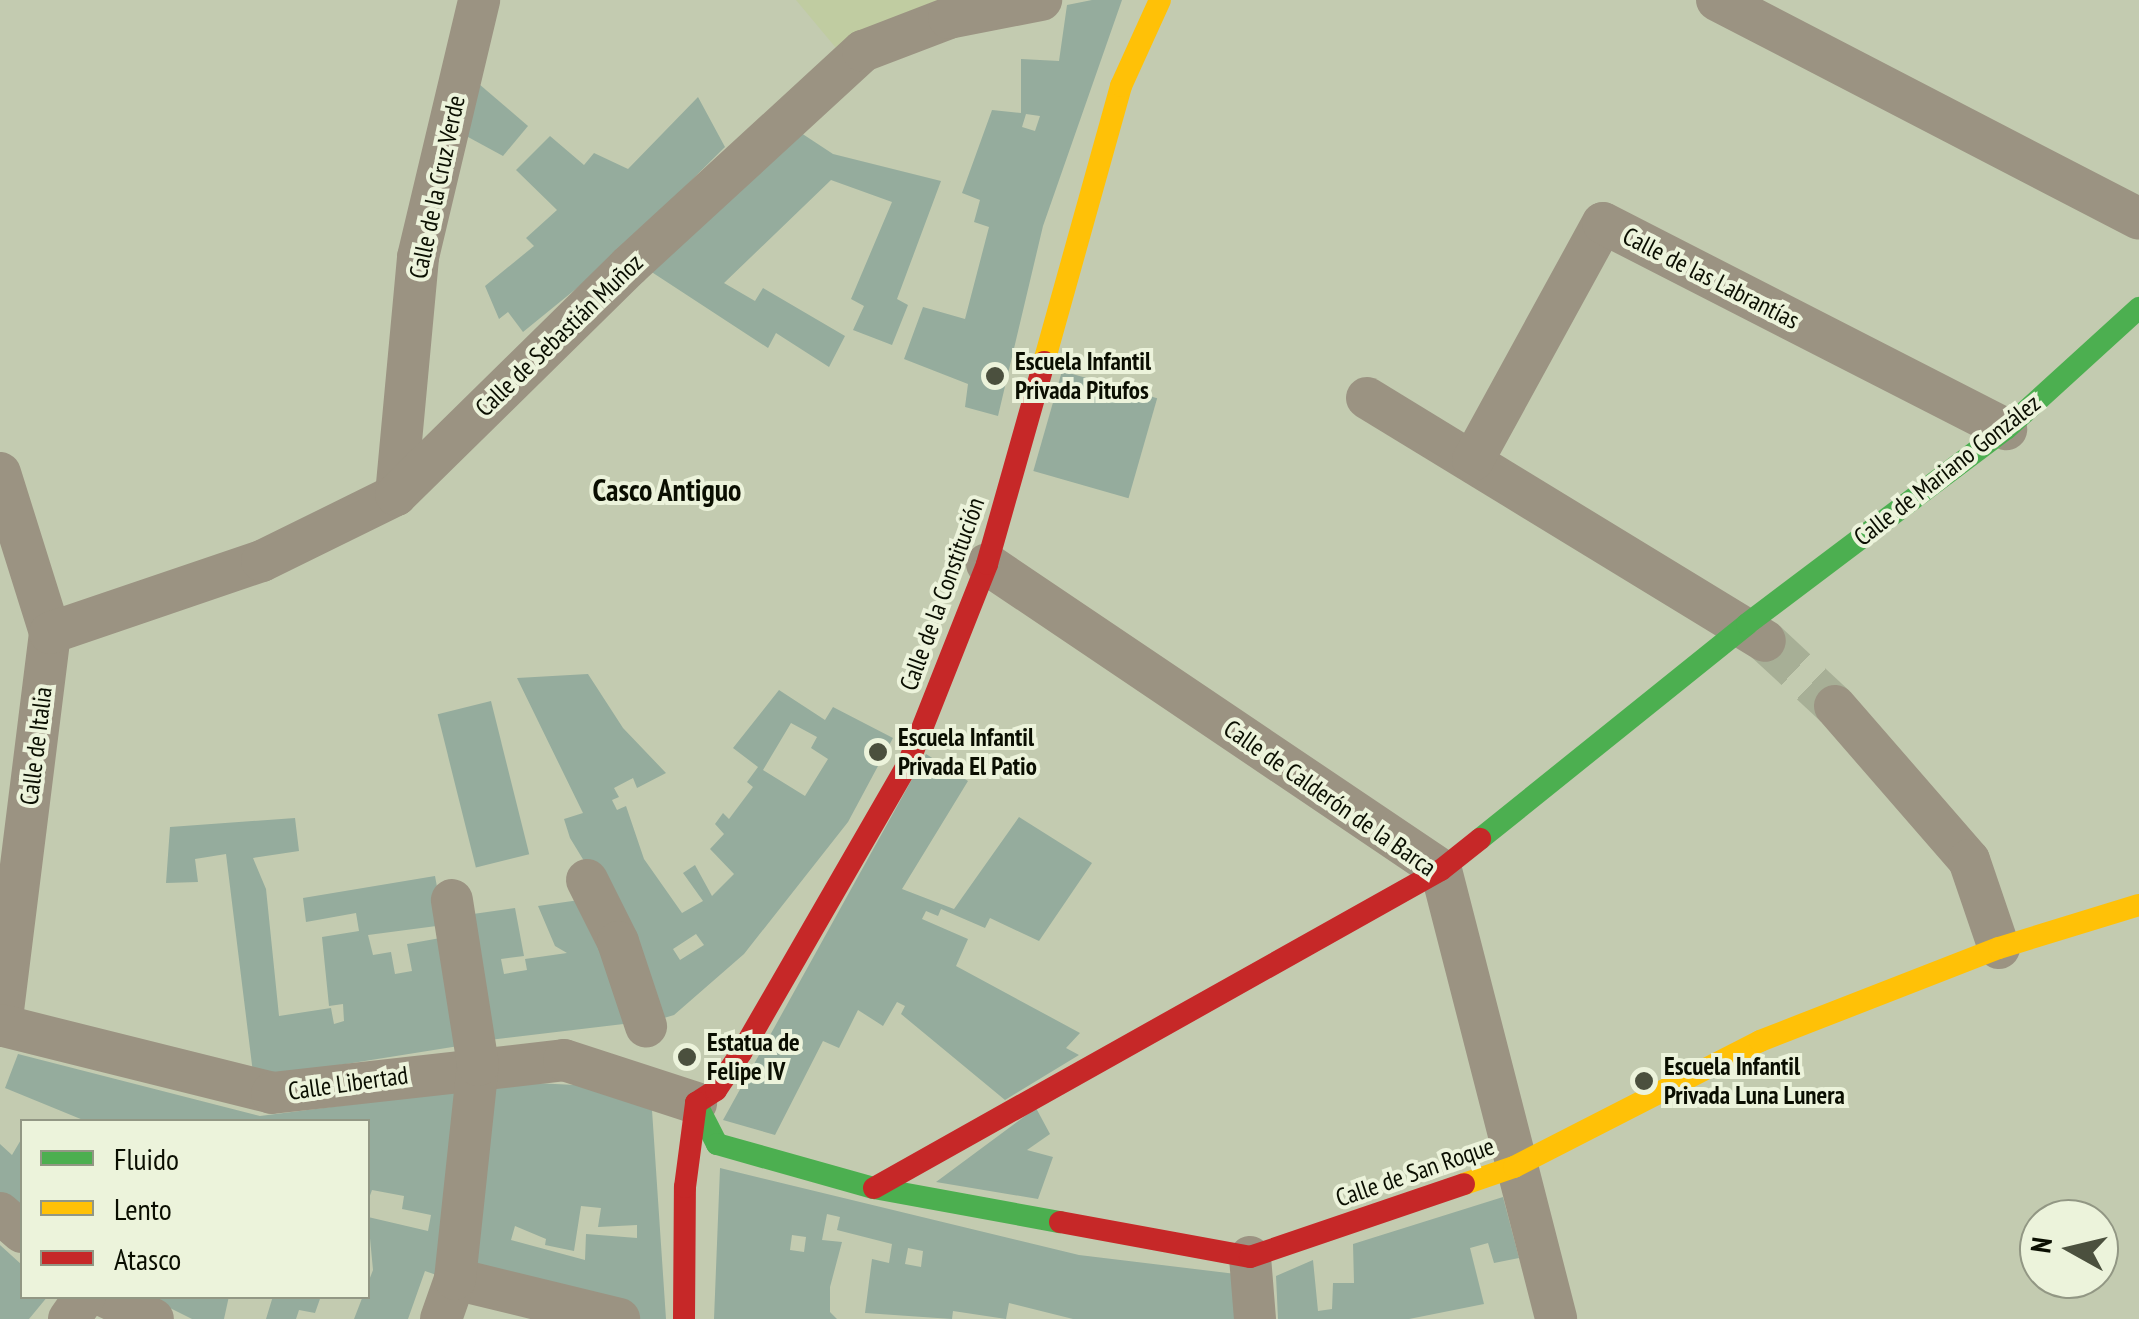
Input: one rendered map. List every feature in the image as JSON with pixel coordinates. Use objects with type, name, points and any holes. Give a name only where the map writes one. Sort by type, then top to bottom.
[{"type":"street","name":"Calle de la Cruz Verde","points":[[396,496],[418,257],[478,0]]},
{"type":"street","name":"Calle de Sebastián Muñoz","points":[[50,634],[262,562],[396,496],[630,266],[863,50],[949,18],[1041,0]]},
{"type":"street","name":"Calle de la Constitución","points":[[696,1103],[716,1090],[741,1053],[908,764],[987,564],[1121,86],[1160,0]]},
{"type":"street","points":[[1717,0],[2139,220]]},
{"type":"street","name":"Calle de las Labrantías","points":[[1473,460],[1602,223],[2006,429]]},
{"type":"street","name":"Calle de Mariano González","points":[[874,1188],[1441,870],[1756,632],[2006,429],[2139,308]]},
{"type":"street","points":[[1367,398],[1756,632]]},
{"type":"street","name":"Calle de Italia","points":[[0,473],[50,634],[0,1026]]},
{"type":"street","name":"Calle de Calderón de la Barca","points":[[987,564],[1441,870],[1556,1319]]},
{"type":"street","points":[[1835,706],[1969,860],[1999,948]]},
{"type":"street","points":[[587,880],[618,942],[646,1026]]},
{"type":"street","points":[[452,900],[478,1065],[448,1299],[619,1319]]},
{"type":"street","name":"Calle de San Roque","points":[[696,1103],[717,1144],[874,1188],[1250,1257],[1514,1167],[1760,1041],[1999,948],[2139,905]]},
{"type":"street","name":"Calle Libertad","points":[[0,1026],[272,1093],[478,1065],[564,1060],[696,1103]]},
{"type":"street","points":[[684,1319],[685,1187],[696,1103]]},
{"type":"street","points":[[0,1213],[20,1230]]},
{"type":"street","points":[[1250,1257],[1255,1319]]},
{"type":"street","points":[[110,1299],[153,1319]]},
{"type":"shaded area","points":[[796,0],[961,0],[841,54]]},
{"type":"building","points":[[1122,0],[1043,226],[998,416],[965,407],[968,384],[904,359],[923,307],[965,319],[989,227],[974,222],[980,200],[962,193],[992,110],[1021,113],[1021,59],[1059,61],[1067,5]],"holes":[[[1026,114],[1040,116],[1035,131],[1022,127]]]},
{"type":"building","points":[[472,78],[528,126],[503,156],[457,131]]},
{"type":"building","points":[[698,97],[725,147],[609,262],[523,332],[508,312],[499,319],[485,286],[534,246],[526,238],[557,210],[516,170],[550,136],[584,165],[594,153],[628,169]]},
{"type":"building","points":[[795,129],[833,154],[941,181],[897,299],[908,305],[892,345],[853,330],[864,306],[851,299],[892,202],[831,180],[724,283],[755,301],[763,288],[845,336],[829,367],[776,333],[768,348],[647,269]]},
{"type":"building","points":[[1062,371],[1157,398],[1128,498],[1033,471]]},
{"type":"building","points":[[588,674],[623,728],[666,773],[637,788],[633,778],[614,788],[619,797],[612,800],[617,810],[626,806],[644,859],[682,913],[703,901],[683,873],[695,865],[712,896],[734,874],[710,849],[724,834],[715,824],[723,813],[729,819],[753,787],[747,782],[758,767],[733,748],[779,690],[825,720],[833,707],[893,738],[848,822],[744,954],[674,1015],[654,1021],[592,874],[570,838],[564,819],[583,813],[517,678]],"holes":[[[791,723],[817,737],[811,748],[828,759],[805,796],[763,770]],[[696,934],[704,945],[680,960],[673,949]]]},
{"type":"building","points":[[491,701],[529,854],[476,868],[438,714]]},
{"type":"building","points":[[926,754],[968,781],[902,889],[954,909],[1019,817],[1092,863],[1039,941],[990,918],[985,928],[941,909],[938,916],[926,911],[922,919],[968,939],[956,966],[1080,1033],[1066,1048],[1079,1055],[1005,1100],[901,1014],[905,1006],[897,1002],[883,1026],[858,1010],[839,1048],[823,1041],[775,1135],[723,1120]]},
{"type":"building","points":[[295,818],[299,851],[253,858],[266,889],[279,1016],[331,1008],[334,1024],[344,1021],[343,1004],[329,1006],[322,937],[359,931],[356,913],[306,922],[303,898],[435,876],[444,925],[368,935],[373,955],[391,952],[395,974],[412,971],[407,944],[446,937],[465,1045],[277,1075],[253,1073],[226,854],[195,859],[198,882],[166,883],[170,827]]},
{"type":"building","points":[[586,899],[632,1023],[489,1040],[466,915],[515,908],[524,956],[501,959],[504,974],[527,970],[525,959],[567,953],[555,946],[538,906]]},
{"type":"building","points":[[18,1054],[260,1116],[466,1090],[445,1278],[425,1271],[408,1319],[354,1319],[362,1299],[370,1299],[370,1217],[428,1231],[431,1215],[402,1209],[404,1196],[372,1190],[370,1196],[370,1119],[81,1119],[5,1088]]},
{"type":"building","points":[[492,1081],[576,1085],[652,1110],[666,1319],[619,1319],[467,1281]],"holes":[[[581,1206],[601,1208],[598,1227],[637,1225],[637,1238],[586,1234],[585,1260],[511,1240],[515,1226],[546,1239],[545,1245],[574,1251]]]},
{"type":"building","points":[[1036,1108],[1050,1134],[1027,1150],[1053,1157],[1038,1199],[936,1182]]},
{"type":"building","points":[[20,1141],[20,1211],[0,1195],[0,1144],[12,1155]]},
{"type":"building","points":[[720,1168],[1079,1255],[1236,1274],[1247,1319],[1073,1319],[1009,1303],[1006,1319],[953,1311],[952,1319],[865,1313],[872,1259],[889,1263],[892,1244],[837,1230],[840,1217],[827,1214],[822,1240],[842,1242],[830,1287],[830,1312],[837,1319],[714,1319]],"holes":[[[792,1235],[806,1237],[804,1252],[790,1250]],[[908,1248],[923,1251],[921,1267],[905,1264]]]},
{"type":"building","points":[[1503,1197],[1519,1258],[1494,1263],[1488,1243],[1470,1248],[1484,1304],[1409,1319],[1278,1319],[1276,1276],[1313,1260],[1318,1311],[1332,1309],[1333,1283],[1354,1283],[1353,1244]]},
{"type":"building","points":[[0,1245],[20,1263],[20,1299],[46,1299],[29,1319],[0,1319]]},
{"type":"building","points":[[152,1299],[228,1299],[224,1319],[192,1319]]},
{"type":"building","points":[[272,1299],[320,1299],[315,1313],[299,1310],[296,1319],[266,1319]]},
{"type":"tunnel","points":[[1765,641],[1835,706]]},
{"type":"traffic: fast","points":[[1480,839],[1747,624],[2006,429],[2139,308]]},
{"type":"traffic: fast","points":[[696,1103],[717,1144],[874,1188],[1060,1222]]},
{"type":"traffic: slow","points":[[1044,362],[1121,86],[1160,0]]},
{"type":"traffic: slow","points":[[1464,1184],[1514,1167],[1760,1041],[1999,948],[2139,905]]},
{"type":"traffic: jam","points":[[696,1103],[716,1090],[741,1053],[908,764],[987,564],[1044,362]]},
{"type":"traffic: jam","points":[[874,1188],[1441,870],[1480,839]]},
{"type":"traffic: jam","points":[[684,1319],[685,1187],[696,1103]]},
{"type":"traffic: jam","points":[[1060,1222],[1250,1257],[1464,1184]]},
{"type":"place","name":"Escuela Infantil Privada Pitufos","points":[[995,376]]},
{"type":"place","name":"Escuela Infantil Privada El Patio","points":[[878,752]]},
{"type":"place","name":"Estatua de Felipe IV","points":[[687,1057]]},
{"type":"place","name":"Escuela Infantil Privada Luna Lunera","points":[[1644,1081]]},
{"type":"district","name":"Casco Antiguo","points":[[667,490]]}]
